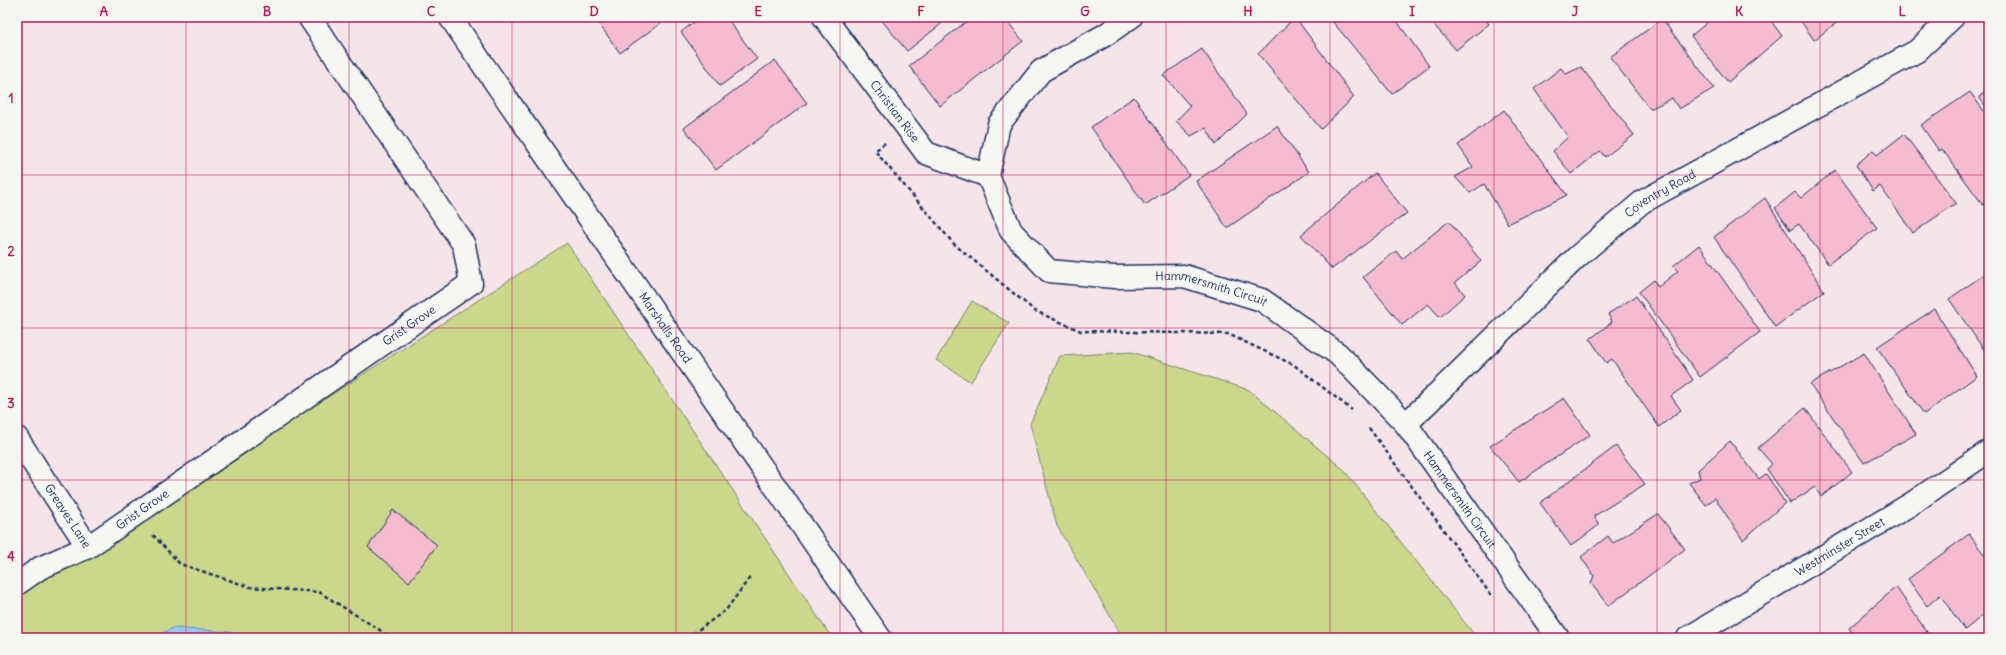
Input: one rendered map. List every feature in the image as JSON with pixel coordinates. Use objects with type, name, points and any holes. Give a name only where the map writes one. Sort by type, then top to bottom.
[{"type":"street","name":"Grist Grove","points":[[88,547],[471,283],[464,245],[309,17]]},
{"type":"street","name":"Marshalls Road","points":[[450,17],[880,638]]},
{"type":"street","name":"Christian Rise","points":[[824,17],[926,154],[988,176]]},
{"type":"street","points":[[988,176],[999,124],[1042,71],[1105,35],[1131,17]]},
{"type":"street","name":"Coventry Road","points":[[1406,424],[1577,257],[1642,202],[1917,51],[1953,17]]},
{"type":"street","name":"Hammersmith Circuit","points":[[988,176],[1010,231],[1049,271],[1114,277],[1184,276],[1262,300],[1338,354],[1406,424],[1558,638]]},
{"type":"street","name":"Greaves Lane","points":[[17,438],[88,547],[40,568],[17,584]]},
{"type":"street","name":"Westminster Street","points":[[1688,638],[1911,504],[1989,451]]},
{"type":"path","points":[[905,126],[875,151],[954,244],[1036,311],[1081,331],[1228,334],[1294,365],[1355,413]]},
{"type":"path","points":[[1366,424],[1495,600]]},
{"type":"path","points":[[135,515],[180,564],[250,588],[320,592],[383,632],[388,638]]},
{"type":"path","points":[[687,638],[726,610],[751,576]]},
{"type":"green space","points":[[567,243],[832,638],[17,638],[17,597]]},
{"type":"green space","points":[[972,301],[1009,323],[971,382],[936,360]]},
{"type":"green space","points":[[1132,352],[1249,390],[1343,469],[1477,638],[1123,638],[1057,526],[1030,424],[1060,356]]},
{"type":"water","points":[[173,628],[230,632],[244,638],[159,638],[160,634]]},
{"type":"building","points":[[594,17],[669,17],[620,53]]},
{"type":"building","points":[[701,17],[726,17],[757,59],[720,86],[681,32]]},
{"type":"building","points":[[879,17],[950,17],[907,51]]},
{"type":"building","points":[[972,17],[1004,17],[1023,41],[940,106],[909,66]]},
{"type":"building","points":[[1295,17],[1354,97],[1321,129],[1258,54]]},
{"type":"building","points":[[1340,17],[1394,17],[1429,66],[1392,94],[1333,22]]},
{"type":"building","points":[[1427,17],[1484,17],[1489,24],[1456,50]]},
{"type":"building","points":[[1705,17],[1768,17],[1782,36],[1728,82],[1691,36],[1709,21]]},
{"type":"building","points":[[1798,17],[1844,17],[1814,40]]},
{"type":"building","points":[[1662,19],[1714,88],[1679,109],[1672,98],[1650,109],[1610,57]]},
{"type":"building","points":[[1202,49],[1247,114],[1216,145],[1206,128],[1191,136],[1176,121],[1190,106],[1163,75]]},
{"type":"building","points":[[775,60],[807,103],[716,170],[684,128]]},
{"type":"building","points":[[1581,67],[1634,135],[1605,157],[1600,151],[1571,174],[1553,151],[1568,137],[1534,89],[1561,68],[1566,74]]},
{"type":"building","points":[[1989,88],[1989,111],[1979,97]]},
{"type":"building","points":[[1970,92],[1989,118],[1989,201],[1983,205],[1942,149],[1939,151],[1921,125]]},
{"type":"building","points":[[1134,97],[1189,175],[1145,205],[1091,127]]},
{"type":"building","points":[[1504,110],[1567,195],[1508,224],[1484,184],[1470,193],[1455,177],[1473,167],[1458,145]]},
{"type":"building","points":[[1277,126],[1309,172],[1227,228],[1196,181]]},
{"type":"building","points":[[1904,134],[1956,203],[1913,233],[1880,186],[1873,191],[1856,165],[1873,150],[1877,155]]},
{"type":"building","points":[[1835,170],[1877,228],[1828,264],[1799,224],[1790,230],[1775,208],[1795,192],[1801,198]]},
{"type":"building","points":[[1375,173],[1407,213],[1332,269],[1301,235]]},
{"type":"building","points":[[1765,198],[1824,291],[1775,327],[1714,237]]},
{"type":"building","points":[[1449,221],[1481,261],[1455,283],[1465,295],[1440,317],[1428,304],[1402,325],[1363,277],[1396,251],[1402,259]]},
{"type":"building","points":[[1699,245],[1760,332],[1700,377],[1639,292],[1654,280],[1658,287],[1678,271],[1673,266]]},
{"type":"building","points":[[1989,271],[1989,357],[1949,299]]},
{"type":"building","points":[[1636,296],[1693,380],[1671,396],[1681,410],[1659,427],[1612,359],[1606,363],[1590,339],[1612,322],[1608,314]]},
{"type":"building","points":[[1934,309],[1977,376],[1924,414],[1877,347]]},
{"type":"building","points":[[1864,353],[1916,434],[1864,463],[1810,384]]},
{"type":"building","points":[[1564,398],[1590,435],[1519,482],[1490,446]]},
{"type":"building","points":[[1805,408],[1852,472],[1821,497],[1815,487],[1790,503],[1767,469],[1772,464],[1758,448]]},
{"type":"building","points":[[1730,441],[1759,479],[1766,474],[1785,503],[1743,540],[1715,498],[1706,505],[1689,483],[1700,478],[1698,470]]},
{"type":"building","points":[[1616,446],[1645,484],[1594,516],[1599,525],[1571,546],[1540,503]]},
{"type":"building","points":[[393,510],[437,545],[409,582],[368,547]]},
{"type":"building","points":[[1658,514],[1685,549],[1608,606],[1591,583],[1594,576],[1581,557],[1608,536],[1613,543]]},
{"type":"building","points":[[1969,534],[1989,561],[1989,610],[1965,630],[1940,595],[1927,606],[1908,579]]},
{"type":"building","points":[[1896,587],[1931,638],[1856,638],[1849,628]]}]
